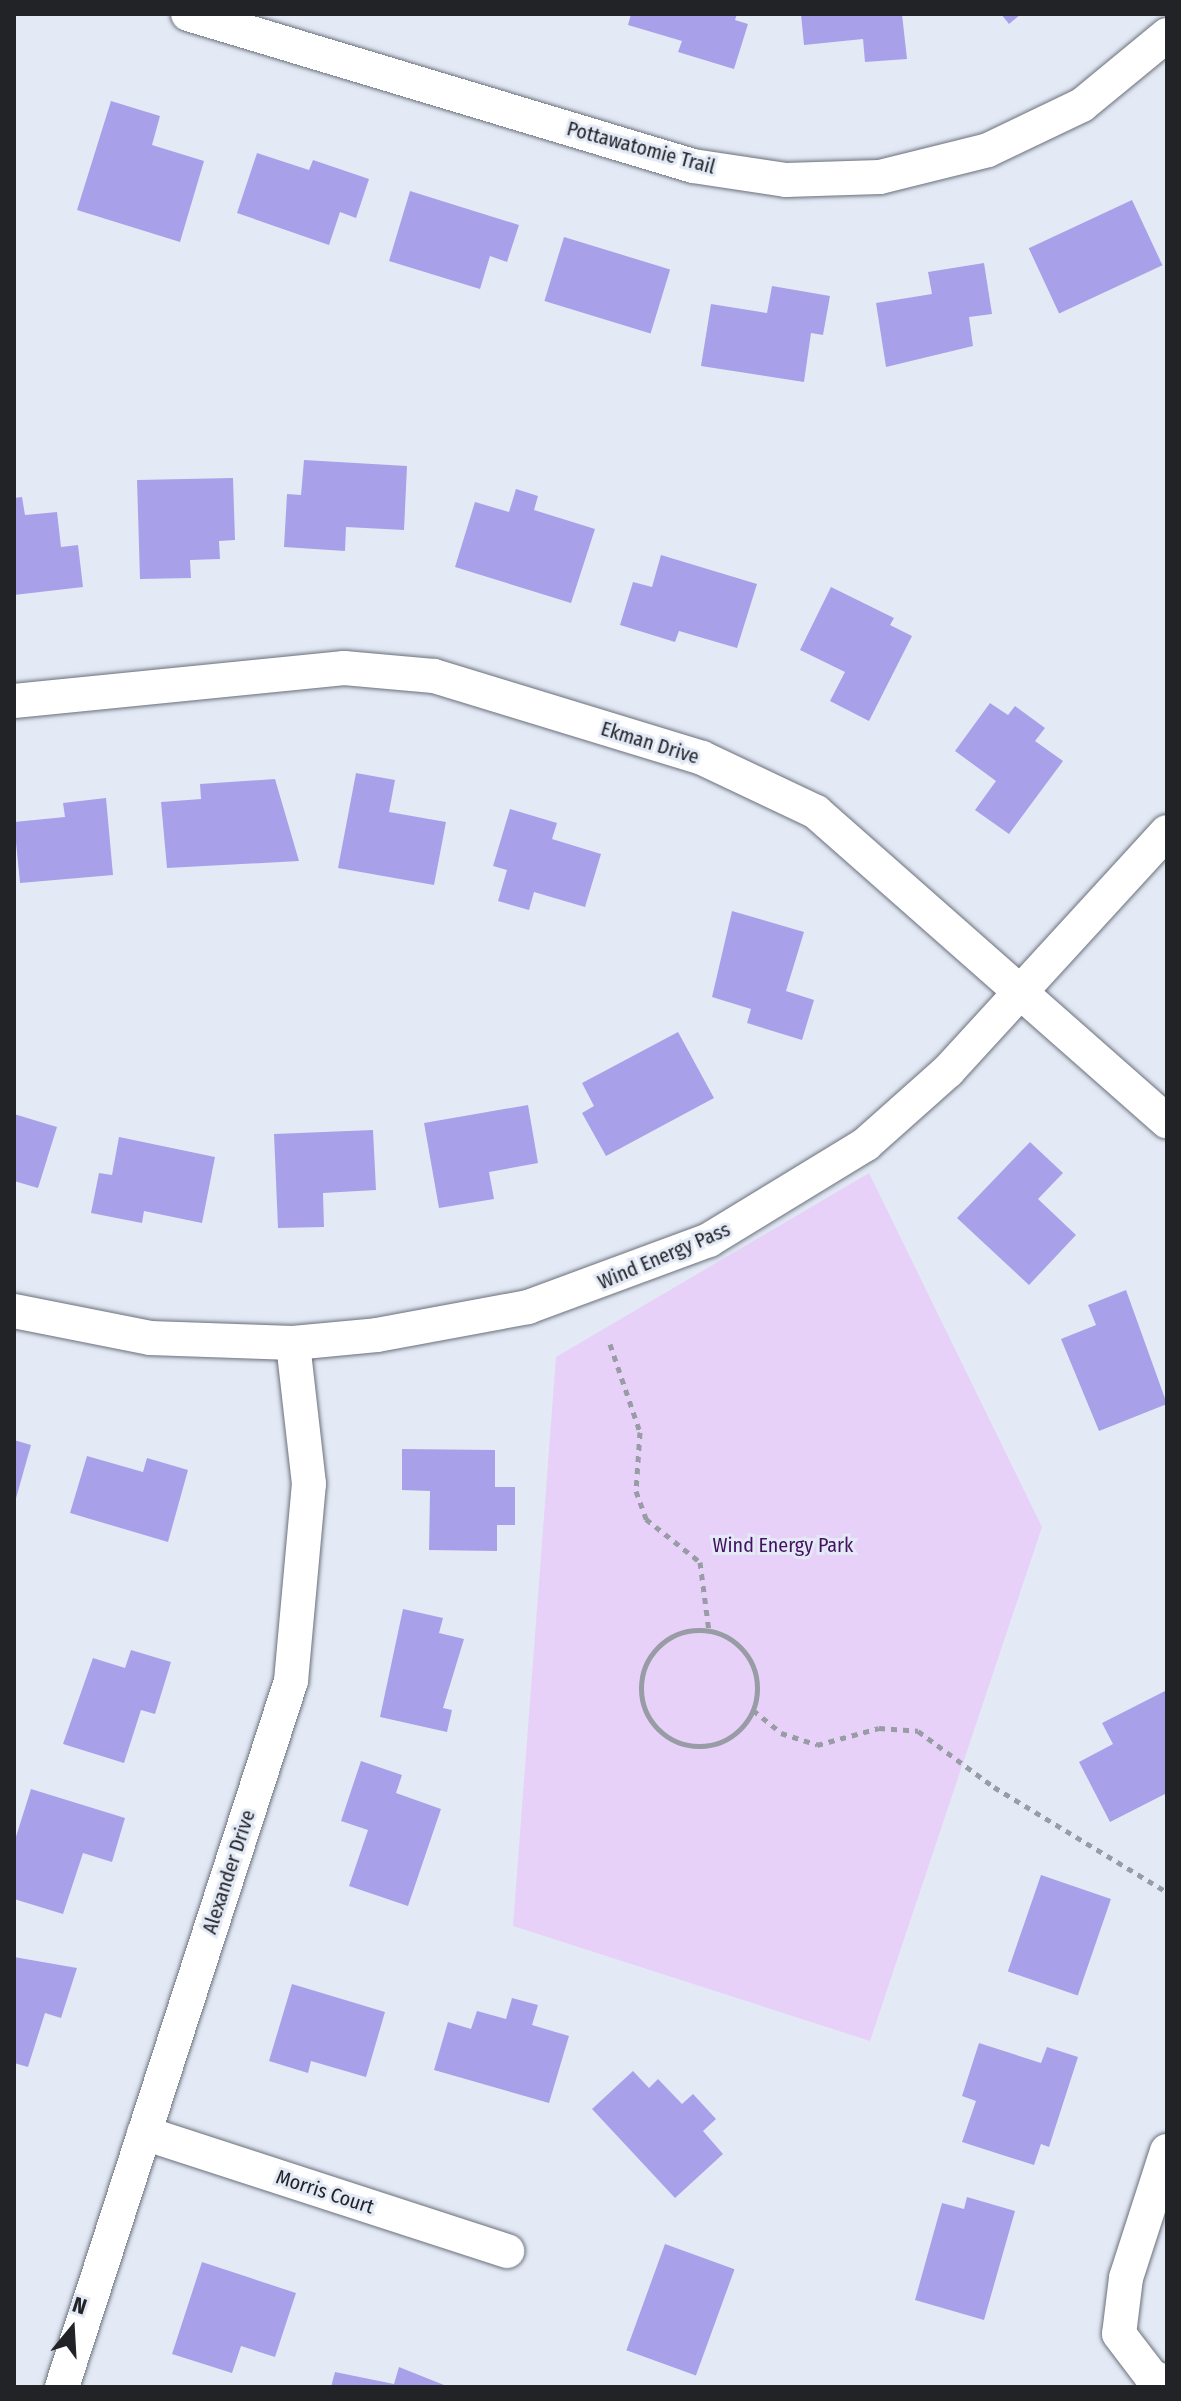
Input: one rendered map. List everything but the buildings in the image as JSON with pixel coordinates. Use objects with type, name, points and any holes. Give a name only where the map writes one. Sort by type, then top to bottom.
[{"type":"street","name":"Pottawatomie Trail","points":[[188,14],[693,166],[786,180],[880,177],[988,150],[1082,105],[1167,35]]},
{"type":"street","name":"Ekman Drive","points":[[14,701],[344,668],[434,676],[760,781],[816,812],[1023,988],[1167,1121]]},
{"type":"street","name":"Wind Energy Pass","points":[[14,1311],[150,1338],[293,1343],[528,1307],[709,1240],[866,1144],[948,1071],[1167,832]]},
{"type":"street","name":"Alexander Drive","points":[[62,2387],[291,1681],[309,1484],[293,1343]]},
{"type":"street","name":"Morris Court","points":[[144,2133],[507,2251]]},
{"type":"street","points":[[1167,2151],[1126,2278],[1119,2334],[1151,2376],[1167,2383]]},
{"type":"path","points":[[610,1344],[640,1432],[636,1491],[646,1519],[700,1562],[709,1631]]},
{"type":"path","points":[[709,1631],[743,1650],[754,1667],[753,1710],[736,1734],[707,1746],[669,1738],[646,1712],[644,1670],[654,1652],[671,1638],[709,1631]]},
{"type":"path","points":[[753,1710],[781,1733],[817,1745],[879,1728],[918,1731],[994,1787],[1167,1892]]},
{"type":"green space","name":"Wind Energy Park","points":[[869,1173],[1042,1527],[870,2041],[513,1926],[556,1357]]}]
